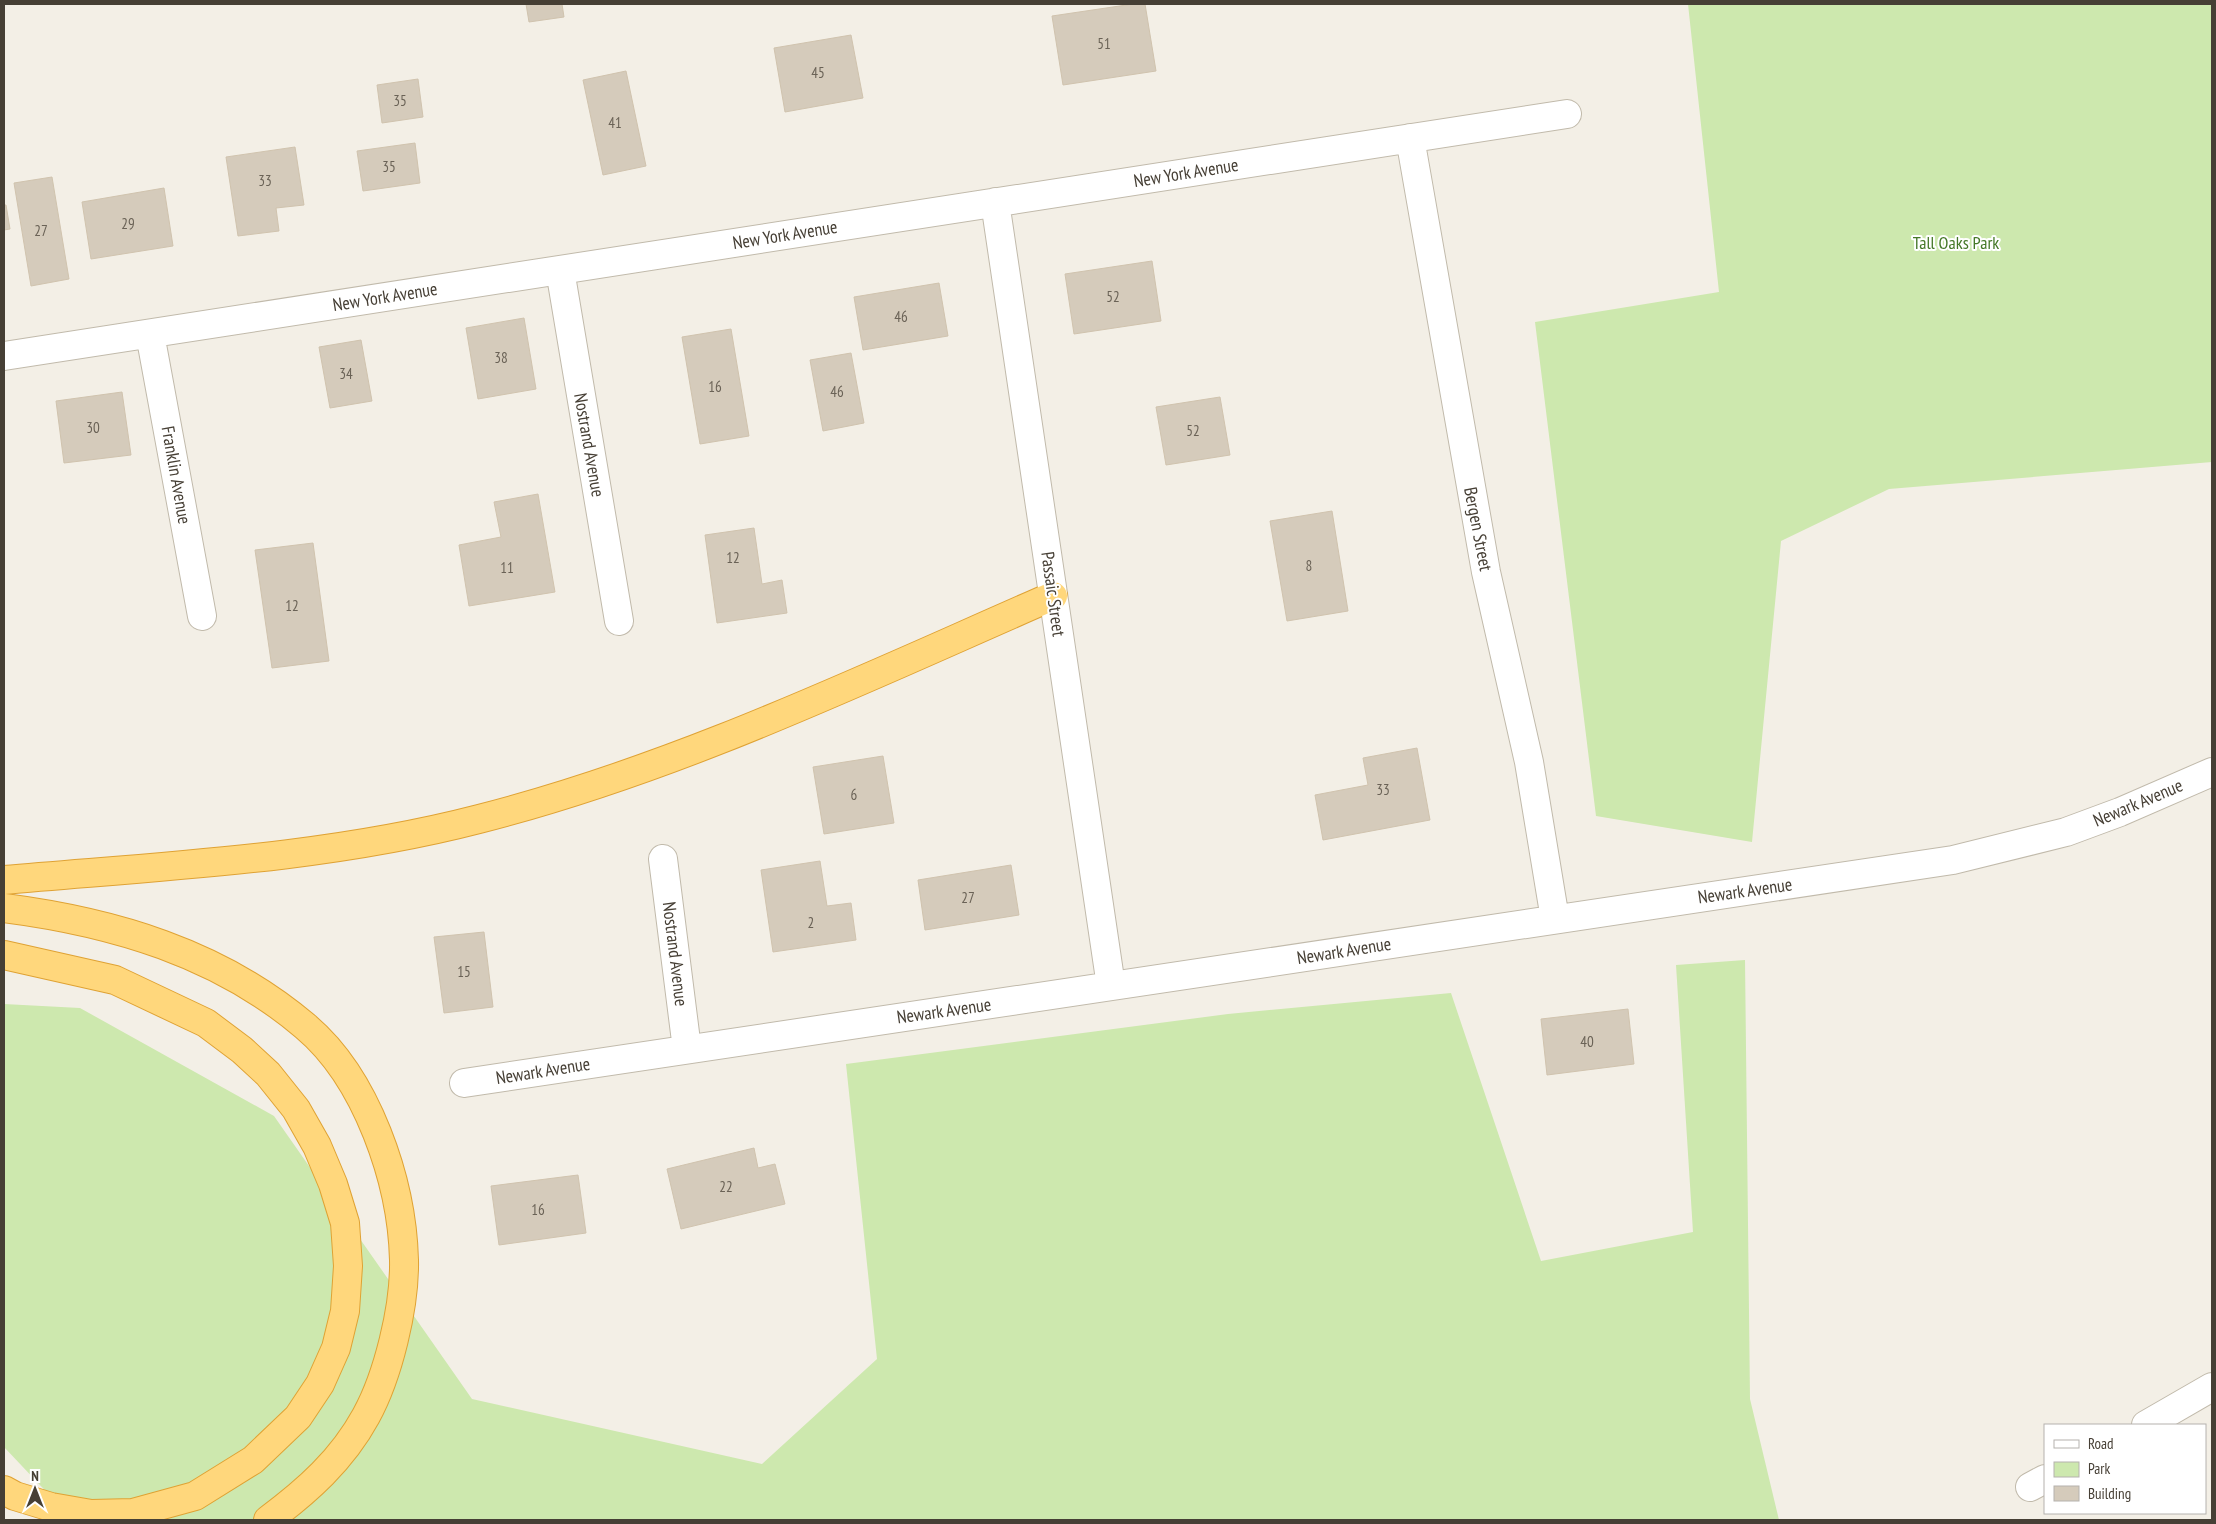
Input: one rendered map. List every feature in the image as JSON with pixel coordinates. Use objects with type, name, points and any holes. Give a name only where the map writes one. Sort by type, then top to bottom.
[{"type":"highway","points":[[4,880],[287,853],[380,840],[476,820],[576,793],[675,758],[1053,596]]},
{"type":"highway","points":[[4,908],[56,915],[105,926],[197,957],[237,977],[271,999],[307,1027],[333,1057],[358,1092],[374,1122],[395,1190],[404,1253],[399,1310],[391,1350],[382,1380],[366,1416],[348,1445],[323,1476],[268,1520]]},
{"type":"highway","points":[[4,955],[115,980],[206,1023],[242,1050],[268,1074],[296,1109],[317,1146],[333,1184],[345,1223],[348,1266],[345,1311],[336,1348],[320,1384],[298,1417],[253,1460],[195,1496],[134,1513],[92,1514],[51,1507],[15,1496],[4,1490]]},
{"type":"street","name":"New York Avenue","points":[[4,356],[1567,114]]},
{"type":"street","name":"Bergen Street","points":[[1410,138],[1476,516],[1529,762],[1555,919]]},
{"type":"street","name":"Passaic Street","points":[[995,202],[1111,986]]},
{"type":"street","name":"Nostrand Avenue","points":[[560,270],[619,621]]},
{"type":"street","name":"Franklin Avenue","points":[[150,334],[202,616]]},
{"type":"street","name":"Newark Avenue","points":[[464,1083],[1953,860],[2066,832],[2120,812],[2212,772]]},
{"type":"street","name":"Nostrand Avenue","points":[[663,859],[687,1049]]},
{"type":"street","points":[[2148,1424],[2212,1387]]},
{"type":"green space","name":"Tall Oaks Park","points":[[1688,4],[2212,4],[2212,462],[1889,489],[1781,541],[1752,842],[1596,816],[1535,322],[1719,292]]},
{"type":"green space","points":[[1745,960],[1750,1399],[1779,1520],[73,1520],[4,1447],[4,1004],[80,1008],[274,1116],[472,1399],[762,1464],[877,1359],[846,1064],[1228,1014],[1451,993],[1541,1261],[1693,1232],[1676,965]]},
{"type":"building","points":[[526,4],[562,4],[564,17],[529,22]]},
{"type":"building","points":[[1133,4],[1145,4],[1156,71],[1063,85],[1052,16]]},
{"type":"building","points":[[851,35],[863,98],[785,112],[774,48]]},
{"type":"building","points":[[626,71],[646,166],[603,175],[583,80]]},
{"type":"building","points":[[418,79],[423,117],[382,123],[377,85]]},
{"type":"building","points":[[415,143],[420,183],[363,191],[357,151]]},
{"type":"building","points":[[295,147],[304,205],[276,208],[279,231],[238,236],[226,157]]},
{"type":"building","points":[[52,177],[69,279],[31,286],[14,183]]},
{"type":"building","points":[[164,188],[173,246],[91,259],[82,202]]},
{"type":"building","points":[[4,205],[6,205],[10,229],[4,230]]},
{"type":"building","points":[[1152,261],[1161,321],[1074,334],[1065,274]]},
{"type":"building","points":[[939,283],[948,336],[863,350],[854,297]]},
{"type":"building","points":[[524,318],[536,389],[478,399],[466,328]]},
{"type":"building","points":[[731,329],[749,436],[700,444],[682,337]]},
{"type":"building","points":[[361,340],[372,401],[330,408],[319,347]]},
{"type":"building","points":[[851,353],[864,423],[823,431],[810,360]]},
{"type":"building","points":[[122,392],[131,455],[64,463],[56,401]]},
{"type":"building","points":[[1220,397],[1230,455],[1166,465],[1156,407]]},
{"type":"building","points":[[538,494],[555,592],[469,606],[459,545],[501,537],[494,502]]},
{"type":"building","points":[[1332,511],[1348,611],[1287,621],[1270,521]]},
{"type":"building","points":[[754,528],[762,584],[782,580],[787,613],[717,623],[705,535]]},
{"type":"building","points":[[313,543],[329,661],[272,668],[255,550]]},
{"type":"building","points":[[1417,748],[1430,820],[1323,840],[1315,795],[1368,785],[1363,758]]},
{"type":"building","points":[[883,756],[894,823],[824,834],[813,767]]},
{"type":"building","points":[[820,861],[827,906],[851,903],[856,940],[773,952],[761,870]]},
{"type":"building","points":[[1011,865],[1019,915],[925,930],[918,880]]},
{"type":"building","points":[[484,932],[493,1007],[444,1013],[434,937]]},
{"type":"building","points":[[1628,1009],[1634,1064],[1547,1075],[1541,1019]]},
{"type":"building","points":[[754,1148],[758,1168],[775,1164],[785,1204],[681,1229],[667,1169]]},
{"type":"building","points":[[578,1175],[586,1233],[499,1245],[491,1186]]}]
